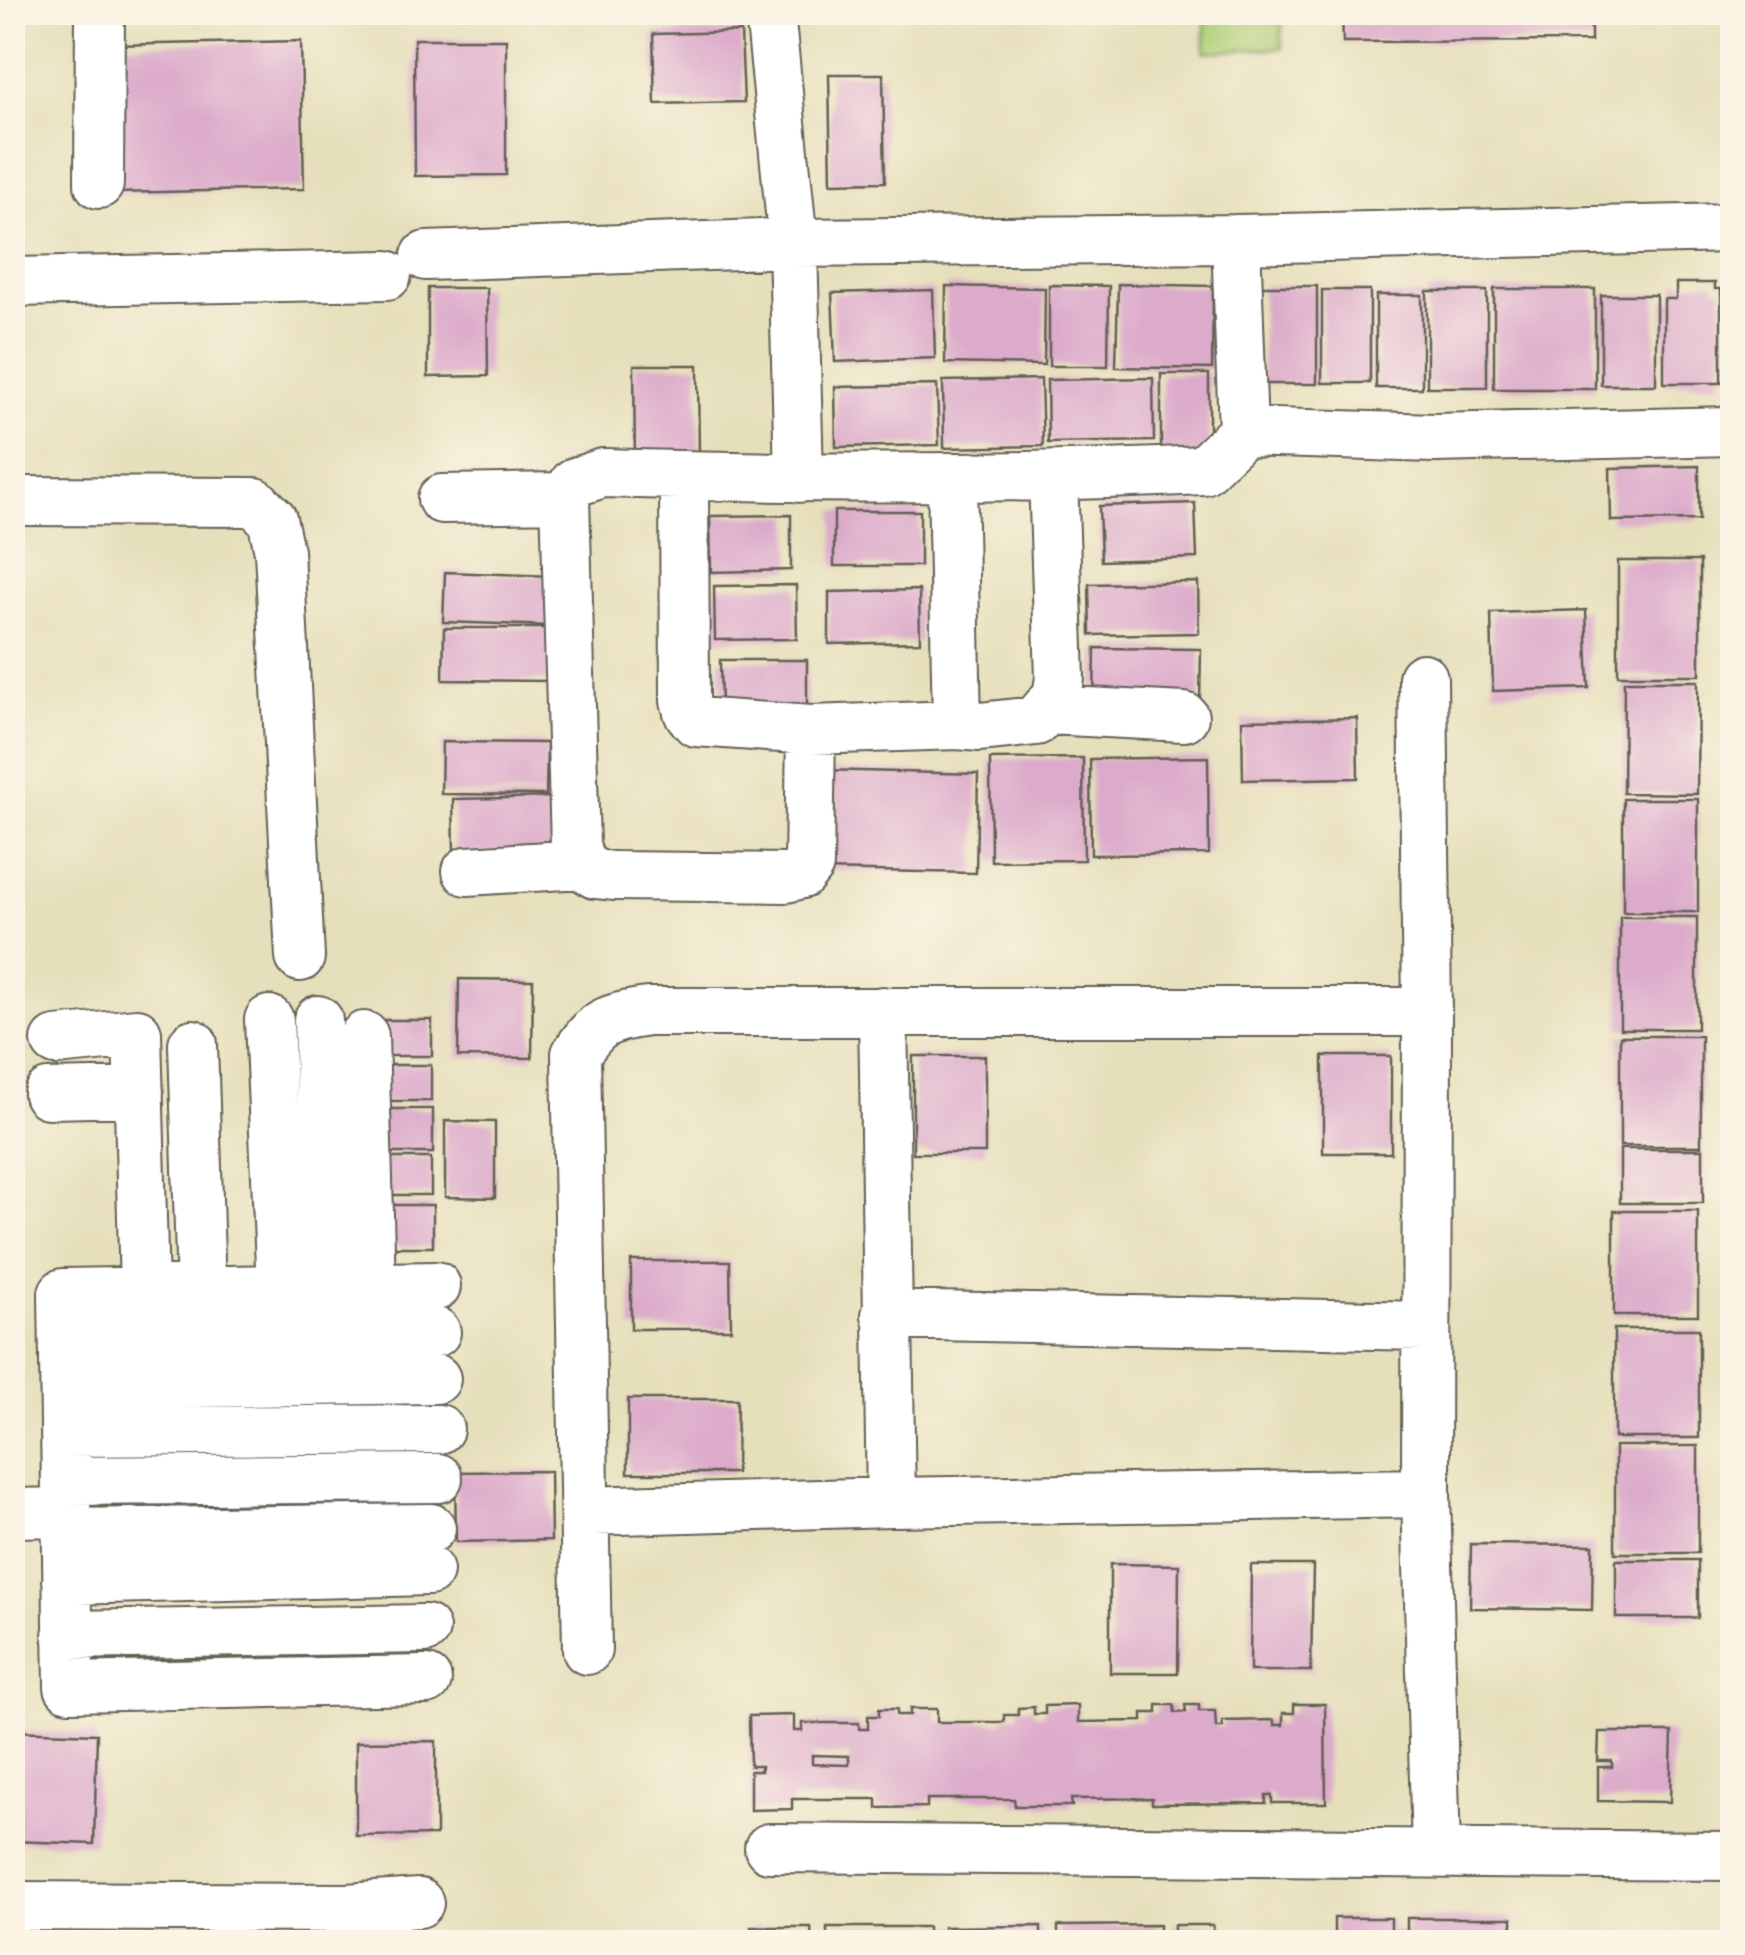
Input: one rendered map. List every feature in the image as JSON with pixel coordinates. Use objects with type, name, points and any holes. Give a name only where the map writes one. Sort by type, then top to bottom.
[{"type":"street","points":[[99,184],[100,12]]},
{"type":"street","points":[[770,12],[792,243],[799,478]]},
{"type":"street","points":[[12,282],[406,266],[792,243],[1236,240],[1732,228]]},
{"type":"street","points":[[1236,240],[1242,432]]},
{"type":"street","points":[[580,864],[576,846],[565,496],[576,482],[603,473],[952,478],[1203,470],[1242,432],[1434,438],[1732,431]]},
{"type":"street","points":[[684,475],[688,712],[696,722],[706,725],[811,730],[995,726],[1036,721],[1048,710],[1057,696],[1060,678],[1053,477]]},
{"type":"street","points":[[952,478],[957,725]]},
{"type":"street","points":[[442,499],[565,496]]},
{"type":"street","points":[[12,501],[255,502],[272,519],[279,551],[300,957]]},
{"type":"street","points":[[1423,678],[1427,1012],[1424,1326],[1436,1852]]},
{"type":"street","points":[[1048,710],[1184,717]]},
{"type":"street","points":[[467,871],[580,864],[595,874],[614,876],[786,878],[802,874],[809,865],[811,730]]},
{"type":"street","points":[[884,1011],[891,1502]]},
{"type":"street","points":[[587,1650],[576,1054],[594,1027],[616,1016],[648,1012],[1427,1012]]},
{"type":"street","points":[[243,1289],[269,1020]]},
{"type":"street","points":[[318,1020],[349,1287]]},
{"type":"street","points":[[56,1041],[137,1033],[144,1291]]},
{"type":"street","points":[[349,1287],[364,1036]]},
{"type":"street","points":[[192,1044],[243,1289]]},
{"type":"street","points":[[240,1083],[243,1289]]},
{"type":"street","points":[[48,1094],[138,1092]]},
{"type":"street","points":[[64,1362],[436,1309],[349,1287],[63,1293],[67,1580],[69,1687],[426,1680]]},
{"type":"street","points":[[886,1315],[1424,1326]]},
{"type":"street","points":[[64,1362],[436,1379]]},
{"type":"street","points":[[65,1432],[439,1429]]},
{"type":"street","points":[[12,1513],[438,1478]]},
{"type":"street","points":[[585,1511],[1426,1494]]},
{"type":"street","points":[[66,1509],[430,1549],[67,1580]]},
{"type":"street","points":[[68,1635],[426,1629]]},
{"type":"street","points":[[769,1848],[1732,1856]]},
{"type":"street","points":[[12,1906],[347,1908],[419,1904]]},
{"type":"green space","points":[[1205,13],[1281,13],[1282,48],[1205,52]]},
{"type":"building","points":[[1342,12],[1591,12],[1591,41],[1343,42]]},
{"type":"building","points":[[741,32],[744,102],[655,104],[653,34]]},
{"type":"building","points":[[414,39],[506,39],[506,175],[415,176]]},
{"type":"building","points":[[301,41],[304,189],[113,193],[110,45]]},
{"type":"building","points":[[829,74],[883,74],[885,182],[831,183]]},
{"type":"building","points":[[1676,283],[1715,283],[1715,289],[1721,289],[1721,383],[1664,383],[1664,299],[1676,299]]},
{"type":"building","points":[[1118,284],[1213,286],[1212,369],[1116,367]]},
{"type":"building","points":[[1049,285],[1109,286],[1108,366],[1049,366]]},
{"type":"building","points":[[946,286],[1045,288],[1044,365],[945,363]]},
{"type":"building","points":[[1262,286],[1317,286],[1317,384],[1262,384]]},
{"type":"building","points":[[428,288],[487,288],[488,376],[428,377]]},
{"type":"building","points":[[1494,289],[1595,289],[1595,389],[1494,389]]},
{"type":"building","points":[[933,290],[935,358],[835,362],[832,293]]},
{"type":"building","points":[[1322,290],[1370,290],[1370,383],[1322,383]]},
{"type":"building","points":[[1427,291],[1487,291],[1487,387],[1427,387]]},
{"type":"building","points":[[1376,295],[1422,295],[1422,388],[1376,388]]},
{"type":"building","points":[[1601,295],[1656,295],[1656,385],[1601,385]]},
{"type":"building","points":[[634,365],[698,365],[699,462],[635,462]]},
{"type":"building","points":[[1161,374],[1209,374],[1209,454],[1161,455]]},
{"type":"building","points":[[1153,378],[1154,441],[1048,443],[1047,380]]},
{"type":"building","points":[[1041,379],[1043,446],[944,448],[943,381]]},
{"type":"building","points":[[937,385],[939,445],[836,447],[835,387]]},
{"type":"building","points":[[1699,466],[1699,520],[1611,521],[1610,468]]},
{"type":"building","points":[[1195,503],[1197,558],[1101,561],[1099,506]]},
{"type":"building","points":[[834,511],[920,511],[920,566],[834,566]]},
{"type":"building","points":[[791,515],[791,570],[711,572],[710,516]]},
{"type":"building","points":[[1618,561],[1700,561],[1700,675],[1618,675]]},
{"type":"building","points":[[445,572],[554,576],[552,626],[443,622]]},
{"type":"building","points":[[1198,582],[1199,633],[1090,635],[1089,584]]},
{"type":"building","points":[[796,585],[797,639],[715,640],[714,586]]},
{"type":"building","points":[[919,590],[920,642],[829,644],[829,592]]},
{"type":"building","points":[[1586,610],[1589,688],[1493,691],[1491,613]]},
{"type":"building","points":[[444,628],[550,628],[550,681],[443,680]]},
{"type":"building","points":[[1095,648],[1201,649],[1200,703],[1094,702]]},
{"type":"building","points":[[720,660],[807,660],[807,710],[721,711]]},
{"type":"building","points":[[1624,681],[1698,681],[1697,794],[1623,793]]},
{"type":"building","points":[[1357,718],[1358,778],[1243,780],[1242,720]]},
{"type":"building","points":[[442,742],[547,743],[546,795],[441,794]]},
{"type":"building","points":[[1208,757],[1209,854],[1091,855],[1090,759]]},
{"type":"building","points":[[1083,758],[1084,860],[991,861],[990,759]]},
{"type":"building","points":[[821,770],[978,774],[976,873],[819,870]]},
{"type":"building","points":[[556,797],[556,851],[454,853],[453,799]]},
{"type":"building","points":[[1623,799],[1698,799],[1698,912],[1623,912]]},
{"type":"building","points":[[1620,917],[1697,917],[1697,1029],[1620,1029]]},
{"type":"building","points":[[459,979],[533,980],[532,1058],[458,1057]]},
{"type":"building","points":[[377,1020],[432,1020],[432,1056],[377,1056]]},
{"type":"building","points":[[1620,1036],[1701,1036],[1701,1146],[1620,1146]]},
{"type":"building","points":[[913,1056],[985,1056],[985,1153],[913,1153]]},
{"type":"building","points":[[1323,1056],[1391,1056],[1391,1153],[1323,1153]]},
{"type":"building","points":[[376,1065],[431,1065],[431,1101],[376,1101]]},
{"type":"building","points":[[375,1109],[433,1109],[433,1153],[375,1153]]},
{"type":"building","points":[[445,1121],[495,1122],[495,1198],[445,1197]]},
{"type":"building","points":[[1620,1149],[1703,1149],[1703,1203],[1620,1203]]},
{"type":"building","points":[[375,1158],[431,1158],[431,1195],[375,1195]]},
{"type":"building","points":[[377,1205],[433,1205],[433,1247],[377,1247]]},
{"type":"building","points":[[1614,1211],[1698,1211],[1698,1315],[1614,1315]]},
{"type":"building","points":[[631,1261],[730,1261],[731,1329],[631,1329]]},
{"type":"building","points":[[1614,1329],[1699,1329],[1699,1438],[1614,1438]]},
{"type":"building","points":[[628,1399],[737,1399],[736,1473],[628,1473]]},
{"type":"building","points":[[1615,1446],[1698,1446],[1698,1553],[1615,1553]]},
{"type":"building","points":[[550,1471],[551,1540],[456,1542],[455,1472]]},
{"type":"building","points":[[1471,1544],[1593,1545],[1592,1610],[1470,1608]]},
{"type":"building","points":[[1616,1560],[1698,1560],[1698,1618],[1616,1618]]},
{"type":"building","points":[[1110,1564],[1179,1565],[1178,1673],[1110,1673]]},
{"type":"building","points":[[1251,1565],[1313,1565],[1311,1671],[1250,1671]]},
{"type":"building","points":[[1294,1704],[1325,1704],[1326,1803],[1272,1803],[1272,1795],[1266,1795],[1266,1803],[1152,1804],[1152,1798],[1071,1799],[1072,1806],[1015,1806],[1014,1799],[927,1799],[927,1807],[877,1808],[877,1799],[792,1799],[792,1809],[750,1810],[750,1771],[761,1771],[761,1766],[750,1766],[749,1716],[794,1715],[794,1731],[802,1731],[802,1723],[859,1723],[859,1729],[868,1729],[868,1716],[879,1716],[879,1709],[897,1709],[897,1715],[910,1715],[910,1709],[937,1709],[937,1722],[1004,1722],[1004,1715],[1018,1715],[1018,1708],[1034,1707],[1034,1714],[1045,1714],[1045,1706],[1078,1705],[1078,1722],[1143,1721],[1143,1713],[1157,1713],[1157,1705],[1174,1705],[1175,1713],[1186,1712],[1185,1705],[1199,1705],[1199,1711],[1215,1711],[1216,1727],[1223,1727],[1222,1721],[1274,1720],[1274,1725],[1283,1725],[1283,1713],[1294,1713]],"holes":[[[812,1755],[849,1756],[849,1765],[812,1764]]]},
{"type":"building","points":[[12,1731],[97,1734],[94,1844],[12,1841]]},
{"type":"building","points":[[1599,1732],[1672,1732],[1670,1802],[1598,1801],[1598,1767],[1612,1767],[1612,1761],[1598,1761]]},
{"type":"building","points":[[436,1741],[436,1835],[356,1836],[356,1742]]},
{"type":"building","points":[[1334,1918],[1391,1918],[1391,1931],[1407,1931],[1407,1918],[1512,1918],[1512,1942],[1334,1942]]},
{"type":"building","points":[[1159,1925],[1159,1938],[1174,1937],[1174,1925],[1213,1925],[1213,1942],[827,1942],[827,1927],[928,1927],[928,1939],[943,1939],[943,1927],[1041,1926],[1041,1938],[1058,1938],[1058,1926]]},
{"type":"building","points":[[751,1927],[811,1927],[812,1942],[751,1942]]}]
